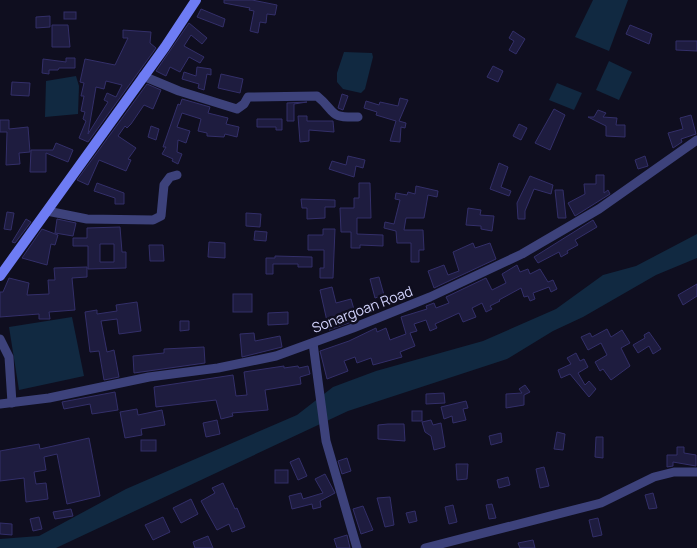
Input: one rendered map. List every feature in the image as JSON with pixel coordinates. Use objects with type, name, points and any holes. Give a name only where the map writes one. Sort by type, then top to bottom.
[{"type":"main road","points":[[0,276],[144,76],[196,0]]},
{"type":"street","points":[[144,76],[179,91],[231,108],[241,108],[248,97],[317,96],[332,113],[338,116],[358,117]]},
{"type":"street","name":"Sonargoan Road","points":[[0,404],[49,398],[149,377],[237,364],[276,356],[313,343],[430,297],[522,254],[599,209],[697,140]]},
{"type":"street","points":[[47,211],[87,219],[153,220],[161,216],[164,185],[170,177],[177,175]]},
{"type":"street","points":[[0,339],[9,357],[12,403]]},
{"type":"street","points":[[313,343],[316,378],[326,441],[357,548]]},
{"type":"street","points":[[424,548],[460,544],[544,516],[601,502],[654,477],[674,472],[697,472]]},
{"type":"water","points":[[593,0],[628,0],[609,51],[575,37]]},
{"type":"water","points":[[344,52],[372,53],[373,57],[365,89],[361,93],[343,89],[337,82],[337,73]]},
{"type":"water","points":[[609,61],[632,72],[619,100],[596,90]]},
{"type":"water","points":[[76,76],[79,86],[78,114],[45,117],[46,81]]},
{"type":"water","points":[[557,83],[582,93],[574,110],[549,100]]},
{"type":"water","points":[[697,234],[697,258],[656,275],[583,317],[553,331],[507,359],[348,411],[56,548],[0,548],[0,539],[39,536],[126,489],[297,415],[333,387],[376,371],[483,341],[556,309],[603,275],[636,266]]},
{"type":"water","points":[[72,317],[84,376],[19,390],[9,327]]},
{"type":"building","points":[[224,0],[252,0],[277,5],[275,15],[267,14],[266,23],[260,22],[258,33],[250,31],[254,11],[249,10],[250,8],[224,3]]},
{"type":"building","points":[[201,9],[225,19],[223,27],[197,17]]},
{"type":"building","points":[[64,12],[76,12],[76,19],[64,19]]},
{"type":"building","points":[[50,16],[50,27],[36,28],[36,17]]},
{"type":"building","points":[[189,23],[207,38],[202,44],[191,35],[184,46],[204,57],[200,63],[189,57],[180,72],[170,67],[166,76],[156,71]]},
{"type":"building","points":[[52,25],[68,25],[70,47],[52,47]]},
{"type":"building","points":[[630,25],[652,34],[649,44],[626,34]]},
{"type":"building","points":[[123,30],[151,32],[150,43],[156,48],[88,142],[79,138],[86,121],[83,119],[85,112],[81,111],[84,96],[81,96],[84,83],[80,82],[85,59],[115,65],[128,38],[123,38]],"holes":[[[106,81],[122,85],[116,97],[107,93],[104,100],[108,102],[88,134],[96,87],[104,89]]]},
{"type":"building","points":[[513,31],[525,39],[516,54],[509,50],[514,41],[509,38]]},
{"type":"building","points":[[676,41],[697,41],[697,51],[676,50]]},
{"type":"building","points":[[66,58],[75,58],[75,68],[59,68],[58,70],[49,70],[49,74],[42,73],[43,59],[66,62]]},
{"type":"building","points":[[493,66],[503,71],[498,82],[487,77]]},
{"type":"building","points":[[197,67],[211,69],[211,75],[207,74],[204,90],[198,88],[199,84],[182,79],[184,72],[196,76]]},
{"type":"building","points":[[221,74],[243,79],[240,93],[218,88]]},
{"type":"building","points":[[12,82],[30,83],[29,96],[11,95]]},
{"type":"building","points":[[147,84],[161,90],[153,109],[144,105],[131,124],[127,128],[125,126],[118,136],[136,148],[128,159],[131,160],[126,171],[99,160],[88,185],[77,180]]},
{"type":"building","points":[[342,94],[348,96],[343,110],[338,108]]},
{"type":"building","points":[[400,98],[408,100],[399,121],[406,123],[405,128],[401,127],[400,142],[390,141],[396,121],[376,115],[377,112],[364,108],[366,101],[379,105],[380,102],[398,106]]},
{"type":"building","points":[[182,99],[210,107],[208,113],[228,118],[226,124],[239,127],[237,137],[225,134],[224,137],[207,136],[207,133],[198,131],[201,119],[182,113],[177,127],[190,131],[186,143],[178,140],[177,152],[182,154],[178,164],[172,161],[173,159],[162,154],[166,147],[163,147],[178,104],[180,105]]},
{"type":"building","points":[[307,102],[294,104],[294,121],[287,121],[287,103]]},
{"type":"building","points":[[554,109],[565,115],[550,150],[535,143]]},
{"type":"building","points":[[598,110],[606,113],[603,117],[617,118],[616,125],[625,125],[625,137],[606,136],[606,126],[588,117],[594,117]]},
{"type":"building","points":[[691,115],[696,134],[681,139],[682,142],[673,148],[668,133],[683,129],[680,118]]},
{"type":"building","points":[[298,116],[307,116],[307,121],[333,121],[334,132],[309,130],[309,141],[300,142]]},
{"type":"building","points":[[257,119],[282,119],[282,130],[276,130],[276,127],[257,127]]},
{"type":"building","points":[[0,120],[9,120],[9,129],[28,127],[30,152],[19,153],[20,164],[6,165],[7,132],[0,132]]},
{"type":"building","points":[[519,124],[527,128],[521,140],[513,136]]},
{"type":"building","points":[[151,126],[159,129],[156,140],[148,137]]},
{"type":"building","points":[[56,143],[73,150],[68,162],[46,153],[46,172],[30,172],[31,150],[53,150]]},
{"type":"building","points":[[348,156],[365,160],[363,168],[356,166],[354,177],[329,169],[332,161],[346,165]]},
{"type":"building","points":[[645,156],[648,166],[638,169],[635,160]]},
{"type":"building","points":[[499,163],[508,167],[501,187],[511,191],[509,196],[490,189]]},
{"type":"building","points":[[596,175],[604,175],[604,193],[608,190],[610,194],[575,216],[568,203],[585,194],[584,184],[596,184]]},
{"type":"building","points":[[530,176],[553,185],[551,194],[534,189],[525,211],[525,219],[518,219],[517,203]]},
{"type":"building","points":[[97,183],[124,193],[124,204],[115,204],[115,198],[94,191]]},
{"type":"building","points":[[359,183],[370,183],[371,218],[357,218],[357,234],[383,235],[383,246],[360,245],[360,248],[351,248],[351,232],[341,232],[340,208],[354,208],[354,198],[359,198]]},
{"type":"building","points":[[416,186],[438,191],[437,197],[428,195],[424,218],[406,218],[404,230],[423,230],[424,250],[419,250],[419,262],[411,262],[411,243],[397,243],[396,231],[384,228],[385,222],[394,224],[400,200],[395,199],[396,193],[407,195],[408,192],[415,194]]},
{"type":"building","points":[[555,190],[563,190],[566,218],[558,218]]},
{"type":"building","points":[[301,199],[335,200],[335,207],[325,207],[325,218],[307,219],[307,208],[302,208]]},
{"type":"building","points":[[468,208],[481,210],[480,215],[494,216],[492,231],[481,229],[481,226],[466,225]]},
{"type":"building","points":[[7,212],[14,213],[11,230],[4,229]]},
{"type":"building","points":[[246,213],[261,214],[260,227],[246,226]]},
{"type":"building","points":[[26,219],[31,222],[15,243],[12,242]]},
{"type":"building","points":[[57,219],[76,223],[73,236],[55,233]]},
{"type":"building","points":[[593,220],[597,227],[575,240],[578,245],[567,251],[568,253],[561,257],[559,252],[538,263],[534,257]]},
{"type":"building","points":[[120,227],[122,252],[126,252],[126,268],[88,269],[88,246],[73,246],[73,238],[87,238],[87,228]],"holes":[[[100,244],[114,244],[114,262],[100,262]]]},
{"type":"building","points":[[42,229],[58,235],[55,245],[51,244],[47,265],[22,258]]},
{"type":"building","points":[[323,229],[335,229],[333,278],[320,278],[320,268],[324,268],[324,250],[308,250],[308,235],[323,235]]},
{"type":"building","points":[[255,231],[267,232],[266,241],[254,240]]},
{"type":"building","points":[[209,242],[225,243],[225,258],[208,257]]},
{"type":"building","points":[[473,243],[475,248],[490,243],[496,259],[434,288],[428,271],[444,265],[448,275],[459,271],[453,252]]},
{"type":"building","points":[[149,245],[163,245],[164,261],[150,261]]},
{"type":"building","points":[[275,256],[312,257],[312,267],[298,267],[298,264],[273,264],[273,274],[266,274],[266,258],[275,258]]},
{"type":"building","points":[[517,265],[520,272],[528,269],[530,274],[540,269],[548,282],[553,280],[557,289],[551,292],[549,287],[533,293],[535,299],[530,301],[528,296],[524,297],[521,288],[490,306],[492,309],[486,312],[482,303],[472,308],[476,317],[463,322],[459,313],[435,324],[437,328],[430,331],[426,320],[414,324],[417,331],[410,333],[415,346],[400,352],[402,357],[373,365],[371,358],[357,363],[355,357],[344,361],[348,371],[327,379],[320,351],[349,341],[376,328],[377,332],[386,328],[390,340],[406,334],[401,317],[427,309],[426,306],[434,303],[436,308],[449,303],[446,297],[486,278],[492,290],[506,283],[502,274]]},
{"type":"building","points":[[87,267],[87,277],[72,278],[75,310],[49,312],[50,319],[39,319],[39,314],[0,317],[0,292],[3,292],[9,278],[29,283],[27,295],[49,294],[48,280],[55,280],[54,268]]},
{"type":"building","points":[[379,277],[384,295],[375,298],[370,279]]},
{"type":"building","points":[[697,284],[697,296],[683,305],[678,295]]},
{"type":"building","points":[[332,287],[336,303],[351,299],[357,320],[329,330],[320,290]]},
{"type":"building","points":[[233,294],[252,294],[252,312],[233,312]]},
{"type":"building","points":[[137,302],[141,331],[119,334],[117,319],[101,321],[107,352],[114,350],[119,377],[104,380],[99,351],[90,352],[85,312],[97,310],[97,314],[117,311],[116,305]]},
{"type":"building","points":[[288,312],[288,324],[268,325],[268,313]]},
{"type":"building","points":[[180,321],[189,321],[189,330],[180,331]]},
{"type":"building","points":[[607,329],[611,337],[622,330],[630,343],[621,348],[630,366],[611,380],[603,369],[600,371],[595,362],[607,355],[601,343],[588,350],[581,337],[590,333],[592,337]]},
{"type":"building","points":[[649,332],[661,349],[653,354],[649,346],[638,353],[633,345],[645,338],[644,335]]},
{"type":"building","points":[[254,333],[255,341],[280,336],[282,347],[242,357],[240,334]]},
{"type":"building","points":[[204,347],[205,363],[134,373],[133,356],[164,353],[164,349]]},
{"type":"building","points":[[576,353],[580,361],[584,359],[588,367],[578,373],[585,385],[589,381],[596,389],[589,397],[570,374],[561,378],[558,370],[571,364],[567,358]]},
{"type":"building","points":[[284,366],[284,368],[298,366],[299,368],[308,366],[310,374],[300,377],[301,384],[265,390],[268,410],[232,413],[233,416],[221,419],[216,400],[156,407],[154,387],[233,375],[236,396],[247,395],[244,372]]},
{"type":"building","points":[[525,385],[530,392],[524,395],[524,405],[506,408],[506,394],[522,393],[519,389]]},
{"type":"building","points":[[115,392],[118,410],[92,414],[90,404],[64,409],[62,402]]},
{"type":"building","points":[[444,393],[445,403],[426,404],[426,394]]},
{"type":"building","points":[[466,401],[468,408],[463,409],[466,420],[453,423],[452,416],[444,419],[441,407]]},
{"type":"building","points":[[137,409],[138,415],[162,410],[165,425],[141,429],[142,435],[125,438],[120,412]]},
{"type":"building","points":[[412,411],[422,411],[422,421],[412,421]]},
{"type":"building","points":[[217,420],[220,434],[206,437],[203,423]]},
{"type":"building","points":[[431,420],[433,425],[441,423],[445,447],[434,450],[431,436],[425,432],[422,422]]},
{"type":"building","points":[[404,424],[405,441],[378,439],[378,425]]},
{"type":"building","points":[[557,432],[565,434],[563,450],[554,449]]},
{"type":"building","points":[[501,433],[502,442],[491,445],[489,436]]},
{"type":"building","points":[[596,437],[603,437],[603,458],[595,457]]},
{"type":"building","points":[[89,438],[100,496],[67,504],[57,454],[44,457],[46,470],[34,472],[36,484],[46,483],[48,499],[26,502],[24,478],[0,481],[0,451],[39,444],[40,449]]},
{"type":"building","points":[[141,440],[156,440],[156,451],[141,451]]},
{"type":"building","points":[[677,447],[684,447],[684,453],[696,455],[696,466],[673,462],[673,466],[667,467],[667,455],[677,455]]},
{"type":"building","points":[[299,458],[307,476],[298,480],[290,462]]},
{"type":"building","points":[[347,458],[351,471],[342,474],[338,461]]},
{"type":"building","points":[[456,464],[468,464],[467,479],[457,480]]},
{"type":"building","points":[[544,467],[549,486],[540,488],[536,469]]},
{"type":"building","points":[[275,470],[288,470],[288,483],[275,483]]},
{"type":"building","points":[[325,474],[335,493],[320,501],[321,507],[313,509],[312,504],[292,509],[289,496],[301,493],[303,499],[323,493],[315,479]]},
{"type":"building","points":[[508,477],[510,485],[499,488],[497,480]]},
{"type":"building","points":[[223,483],[245,527],[232,532],[229,524],[217,530],[201,501],[215,493],[212,488]]},
{"type":"building","points":[[653,493],[657,508],[649,509],[645,495]]},
{"type":"building","points":[[390,497],[394,525],[385,527],[377,498]]},
{"type":"building","points":[[191,499],[198,514],[181,523],[173,508]]},
{"type":"building","points":[[492,504],[496,518],[489,519],[486,505]]},
{"type":"building","points":[[453,505],[457,522],[449,524],[445,507]]},
{"type":"building","points":[[363,506],[373,530],[361,534],[353,509]]},
{"type":"building","points":[[71,509],[73,516],[55,519],[53,512]]},
{"type":"building","points":[[415,511],[417,521],[409,523],[406,513]]},
{"type":"building","points":[[39,517],[42,529],[33,531],[30,519]]},
{"type":"building","points":[[163,517],[170,532],[153,540],[145,525]]},
{"type":"building","points":[[598,518],[602,535],[593,537],[589,520]]},
{"type":"building","points":[[0,523],[12,524],[12,535],[0,534]]},
{"type":"building","points":[[347,535],[350,548],[337,548],[334,539]]},
{"type":"building","points":[[208,536],[213,548],[195,548],[193,542]]},
{"type":"building","points":[[533,540],[535,548],[520,548],[518,543]]}]
